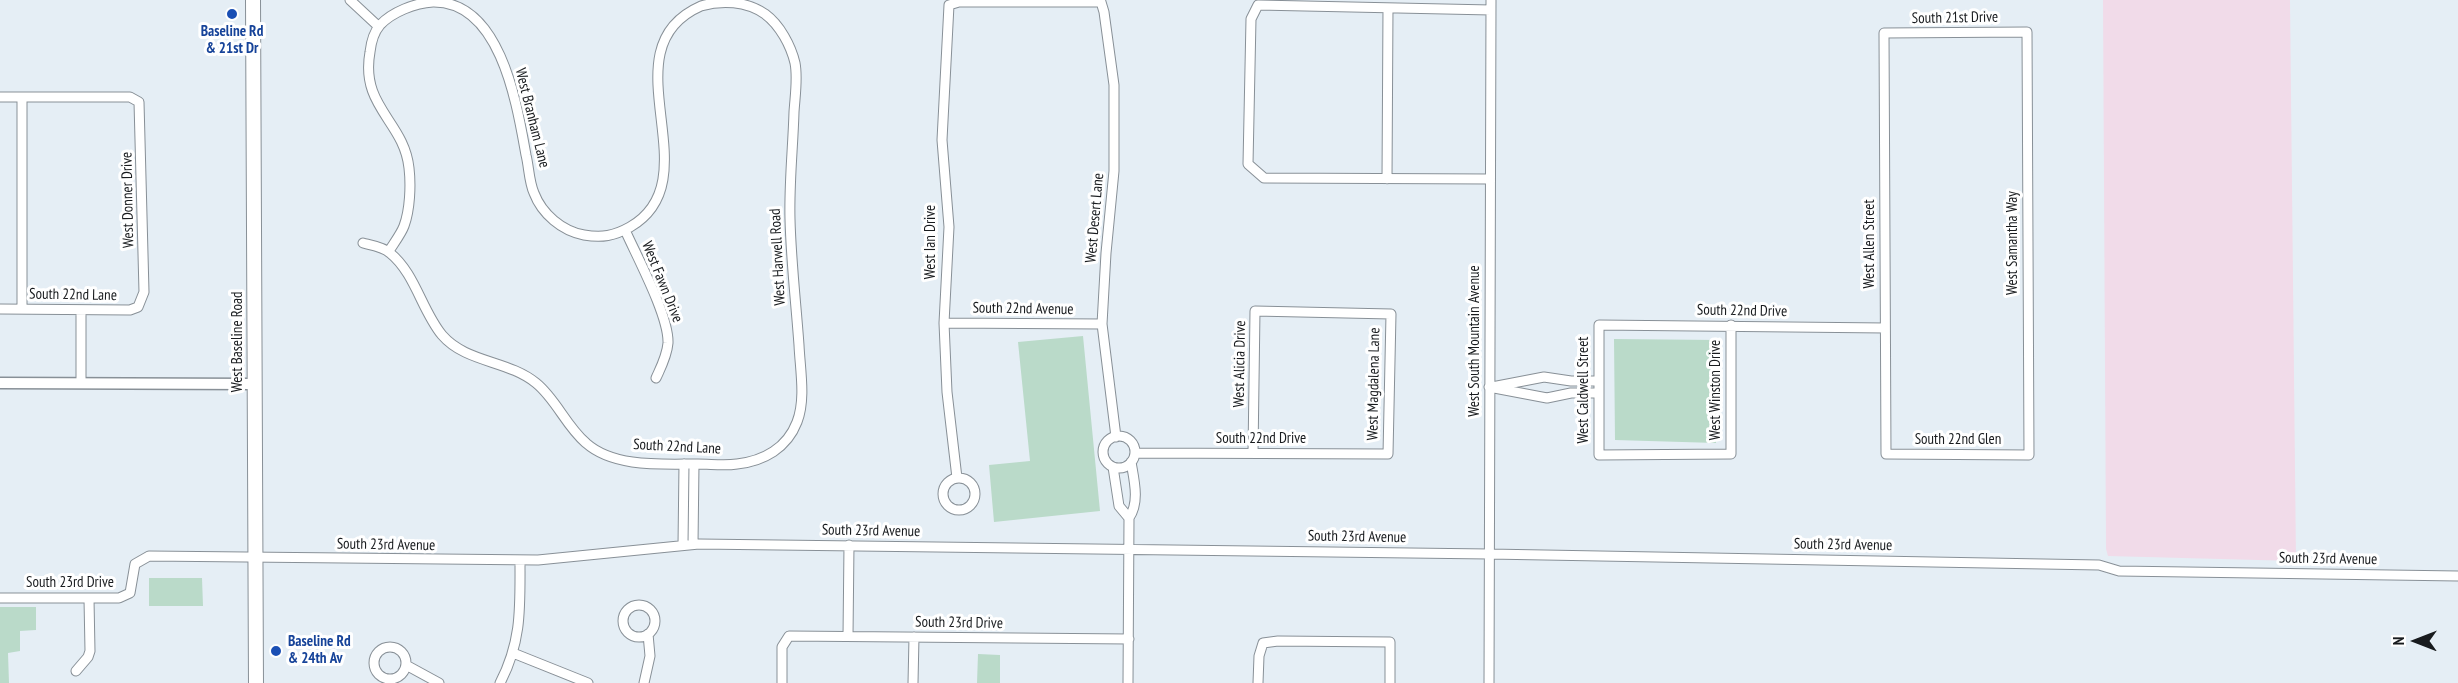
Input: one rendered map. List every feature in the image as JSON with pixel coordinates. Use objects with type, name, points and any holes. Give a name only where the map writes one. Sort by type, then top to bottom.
[{"type":"main road","name":"West Baseline Road","points":[[253,0],[256,683]]},
{"type":"street","points":[[350,0],[378,26],[371,45],[367,73],[375,100],[400,140],[410,167],[409,200],[403,227],[389,251],[363,243]]},
{"type":"street","name":"West Harwell Road","points":[[625,230],[644,218],[660,198],[665,168],[656,67],[664,40],[682,15],[708,3],[736,0],[767,15],[787,41],[796,68],[790,215],[802,388],[799,419],[787,441]]},
{"type":"street","name":"West Branham Lane","points":[[378,26],[415,5],[432,2],[450,4],[477,20],[500,53],[518,111],[534,194],[549,218],[575,233],[602,238],[625,230]]},
{"type":"street","name":"West Desert Lane","points":[[949,5],[959,2],[1101,2],[1114,85],[1114,171],[1102,324],[1116,437]]},
{"type":"street","name":"West Ian Drive","points":[[949,5],[942,140],[949,227],[944,323],[946,392],[957,478]]},
{"type":"street","points":[[1490,179],[1264,178],[1248,164],[1251,18],[1258,5],[1388,8],[1491,5]]},
{"type":"street","name":"West South Mountain Avenue","points":[[1489,683],[1491,5]]},
{"type":"street","points":[[1387,179],[1388,8]]},
{"type":"street","name":"South 21st Drive","points":[[1884,33],[2027,32]]},
{"type":"street","name":"West Samantha Way","points":[[2027,32],[2029,455]]},
{"type":"street","name":"West Allen Street","points":[[1884,33],[1886,454]]},
{"type":"street","name":"West Donner Drive","points":[[22,97],[130,96],[136,99],[141,106],[144,292],[141,301]]},
{"type":"street","points":[[0,97],[22,97],[22,309]]},
{"type":"street","name":"West Fawn Drive","points":[[625,230],[661,313],[668,340],[666,357],[656,378]]},
{"type":"street","name":"South 22nd Lane","points":[[389,251],[411,279],[441,333],[457,348],[470,355],[513,369],[536,383],[586,444],[608,456],[630,461],[736,464],[765,458],[787,441]]},
{"type":"street","name":"South 22nd Lane","points":[[0,309],[130,310],[138,307],[141,301]]},
{"type":"street","points":[[81,310],[81,383]]},
{"type":"street","name":"West Magdalena Lane","points":[[1256,311],[1391,314],[1388,454]]},
{"type":"street","name":"West Alicia Drive","points":[[1253,453],[1256,311]]},
{"type":"street","name":"South 22nd Avenue","points":[[944,323],[1102,324]]},
{"type":"street","name":"South 22nd Drive","points":[[1599,325],[1885,328]]},
{"type":"street","name":"West Caldwell Street","points":[[1599,325],[1599,455]]},
{"type":"street","name":"West Winston Drive","points":[[1599,455],[1731,454],[1731,326]]},
{"type":"street","points":[[1490,387],[1544,377],[1571,381],[1598,381]]},
{"type":"street","points":[[0,383],[255,384]]},
{"type":"street","points":[[1490,387],[1547,399],[1571,393],[1598,393]]},
{"type":"street","points":[[1128,683],[1129,518],[1134,510],[1133,457],[1129,440],[1116,437],[1107,442],[1103,451],[1106,461],[1113,467],[1123,467],[1133,457]]},
{"type":"street","name":"South 22nd Drive","points":[[1133,457],[1253,453],[1388,454]]},
{"type":"street","name":"South 22nd Glen","points":[[1886,454],[2029,455]]},
{"type":"street","points":[[688,544],[689,464]]},
{"type":"street","points":[[1113,467],[1122,513],[1129,518]]},
{"type":"street","points":[[1116,490],[1134,490]]},
{"type":"street","name":"South 23rd Avenue","points":[[255,556],[358,560],[520,561],[584,557],[688,544],[849,545],[2098,565],[2119,571],[2458,576]]},
{"type":"street","points":[[848,636],[849,545]]},
{"type":"street","name":"South 23rd Drive","points":[[0,598],[119,598],[128,594],[135,564],[145,556],[255,556]]},
{"type":"street","points":[[500,683],[513,653],[519,619],[520,561]]},
{"type":"street","points":[[76,671],[88,657],[90,651],[89,598]]},
{"type":"street","points":[[644,683],[650,656],[648,634]]},
{"type":"street","name":"South 23rd Drive","points":[[782,683],[782,647],[789,636],[1129,639]]},
{"type":"street","points":[[913,683],[914,637]]},
{"type":"street","points":[[1258,683],[1259,656],[1263,643],[1390,642],[1390,683]]},
{"type":"street","points":[[513,653],[588,683]]},
{"type":"street","points":[[406,665],[439,683]]},
{"type":"shaded area","points":[[2103,0],[2290,0],[2296,561],[2108,556],[2106,549]]},
{"type":"green space","points":[[1083,336],[1100,511],[994,522],[989,465],[1030,461],[1018,342]]},
{"type":"green space","points":[[1614,339],[1717,340],[1716,443],[1615,440]]},
{"type":"green space","points":[[149,578],[202,578],[203,606],[149,606]]},
{"type":"green space","points":[[0,607],[36,607],[36,630],[20,631],[20,651],[8,653],[9,683],[0,683]]},
{"type":"green space","points":[[978,654],[1000,655],[1000,683],[977,683]]},
{"type":"place","name":"Baseline Rd & 21st Dr","points":[[232,14]]},
{"type":"place","name":"Baseline Rd & 24th Av","points":[[276,651]]}]
